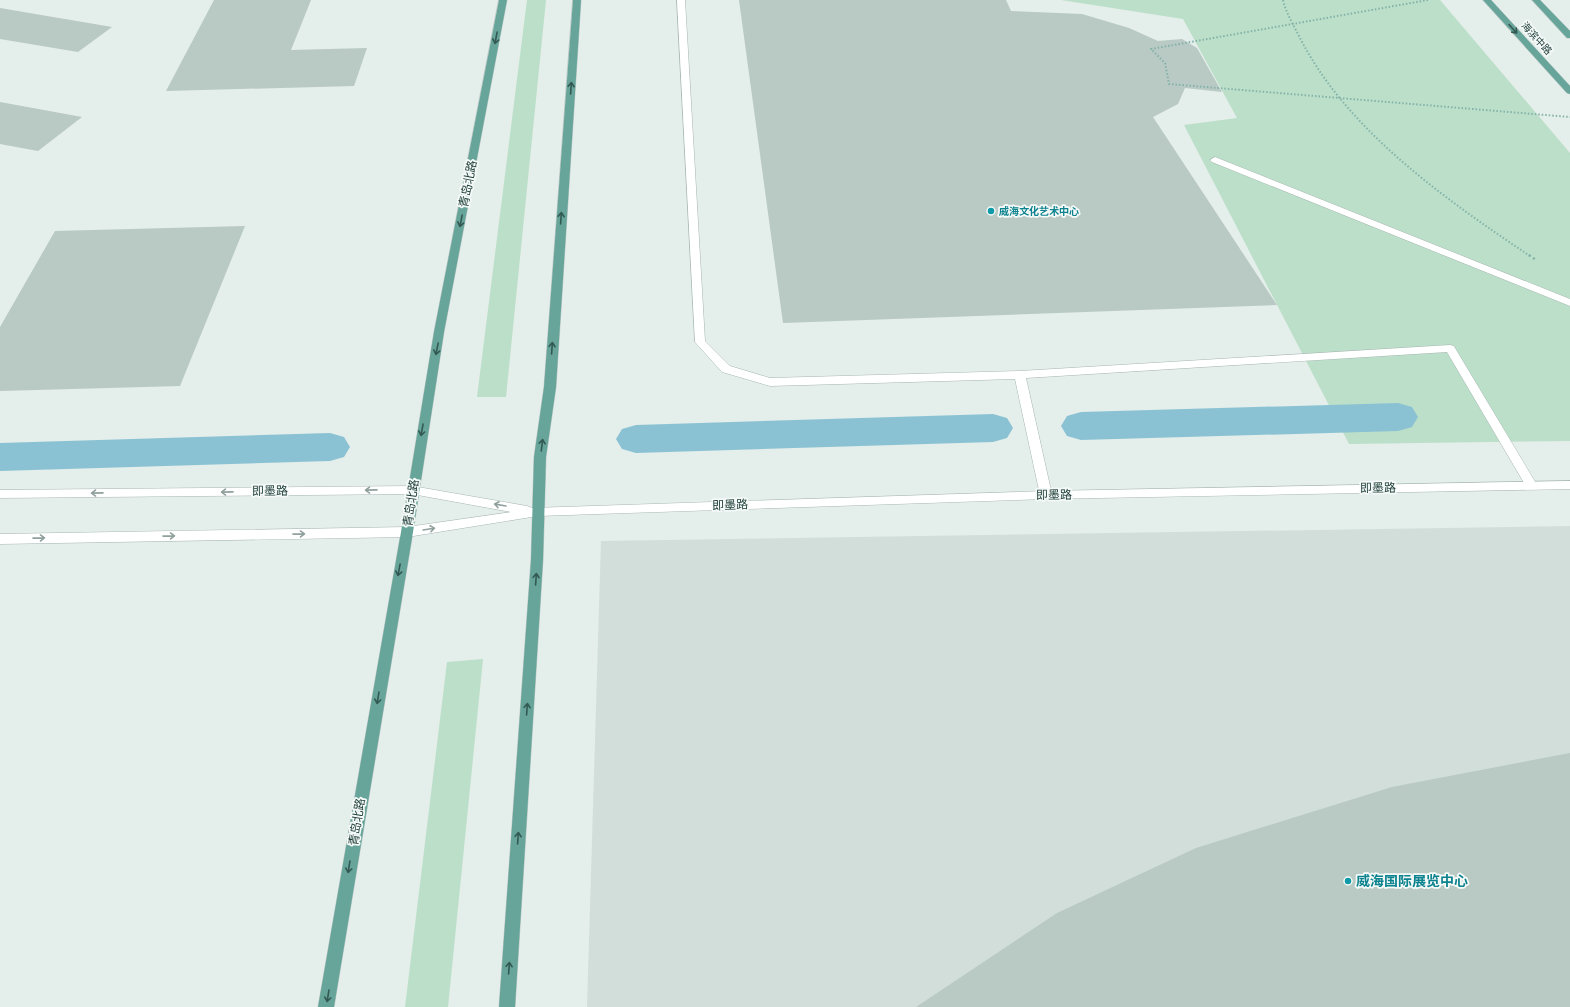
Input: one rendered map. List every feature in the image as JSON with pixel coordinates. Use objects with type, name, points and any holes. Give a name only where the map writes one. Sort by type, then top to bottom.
[{"type":"main road","name":"青岛北路","points":[[326,1007],[397,580],[407,532],[412,490],[429,391],[503,0]]},
{"type":"main road","points":[[507,1007],[537,560],[540,457],[550,379],[577,0]]},
{"type":"main road","name":"海滨中路","points":[[1487,0],[1570,91]]},
{"type":"main road","points":[[1536,0],[1570,36]]},
{"type":"street","points":[[681,0],[700,342],[726,369],[770,382],[1020,375],[1450,348],[1531,485]]},
{"type":"street","points":[[1215,160],[1570,303]]},
{"type":"street","points":[[1020,375],[1046,494]]},
{"type":"street","name":"即墨路","points":[[0,539],[407,532],[538,512],[1046,494],[1570,485]]},
{"type":"street","name":"即墨路","points":[[0,494],[412,490],[538,512]]},
{"type":"path","points":[[1283,0],[1285,8],[1306,50],[1330,87],[1362,126],[1466,213],[1537,260]]},
{"type":"path","points":[[1428,0],[1151,48],[1165,63],[1169,84],[1570,117]]},
{"type":"shaded area","points":[[1570,526],[1570,1007],[587,1007],[601,541]]},
{"type":"green space","points":[[527,0],[546,0],[506,397],[477,397]]},
{"type":"green space","points":[[1061,0],[1440,0],[1570,153],[1570,441],[1349,444],[1184,125],[1237,118],[1183,19]]},
{"type":"green space","points":[[483,659],[448,1007],[405,1007],[447,662]]},
{"type":"building","points":[[214,0],[311,0],[291,50],[367,48],[354,86],[166,91]]},
{"type":"building","name":"威海文化艺术中心","points":[[739,0],[1006,0],[1011,11],[1082,14],[1129,28],[1158,41],[1182,39],[1197,48],[1222,92],[1185,88],[1178,104],[1153,117],[1277,305],[783,323]]},
{"type":"building","points":[[0,8],[112,27],[78,52],[0,39]]},
{"type":"building","points":[[0,102],[82,117],[38,151],[0,144]]},
{"type":"building","points":[[245,226],[180,386],[0,391],[0,327],[55,231]]},
{"type":"building","name":"威海国际展览中心","points":[[1570,753],[1570,1007],[916,1007],[1057,913],[1196,848],[1392,787]]},
{"type":"waterway","points":[[1081,426],[1398,417]]},
{"type":"waterway","points":[[636,439],[993,428]]},
{"type":"waterway","points":[[0,457],[330,447]]},
{"type":"place","name":"威海文化艺术中心","points":[[991,211]]},
{"type":"place","name":"威海国际展览中心","points":[[1348,881]]}]
